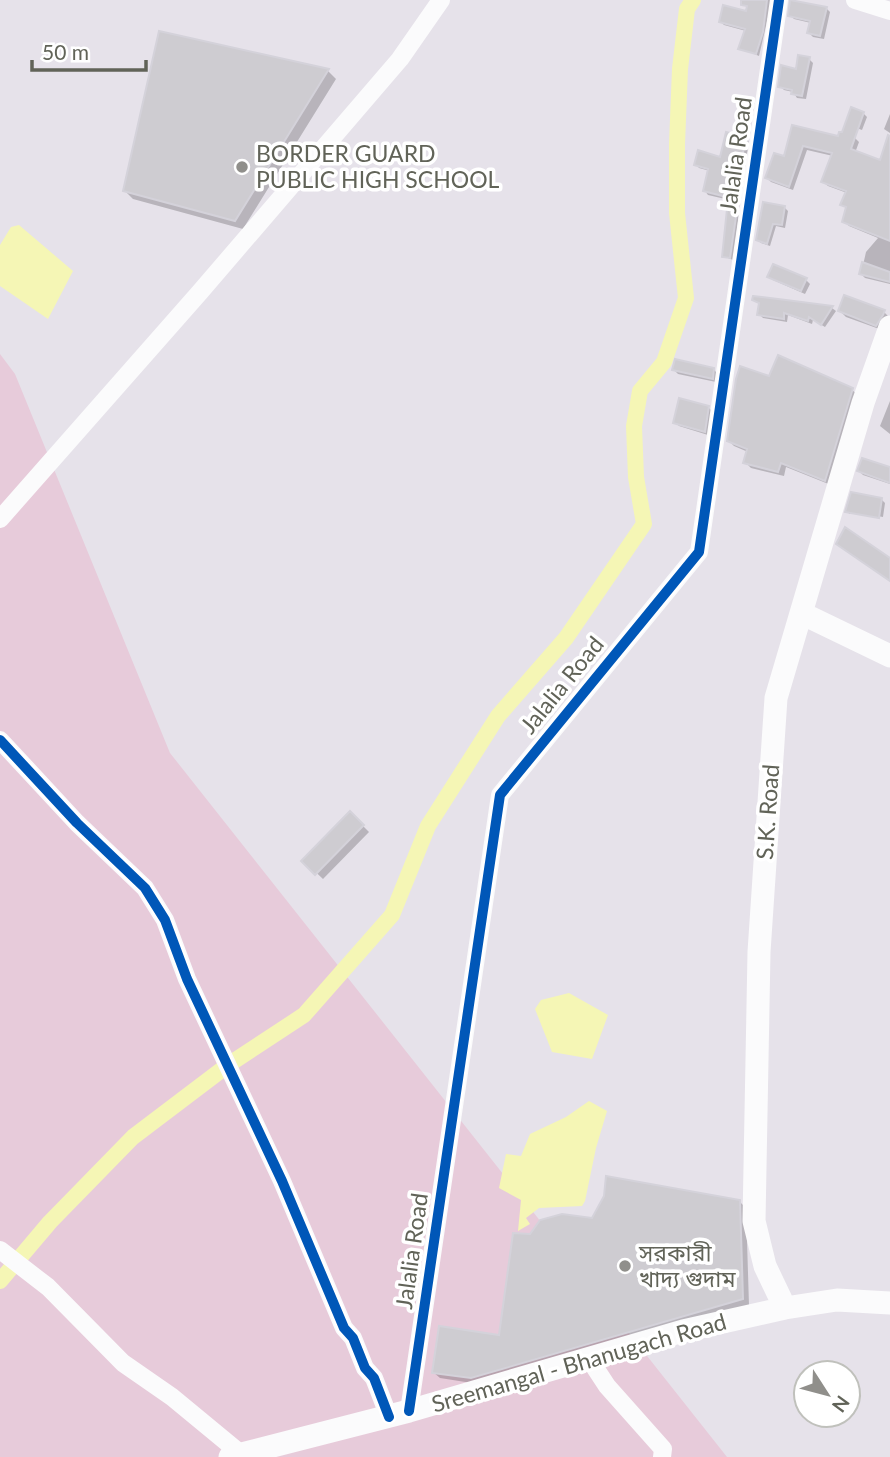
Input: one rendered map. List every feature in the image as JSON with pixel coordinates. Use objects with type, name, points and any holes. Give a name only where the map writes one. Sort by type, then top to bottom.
[{"type":"main road","name":"S.K. Road","points":[[785,1308],[765,1266],[754,1221],[759,953],[776,698],[863,403],[890,327]]},
{"type":"main road","points":[[801,613],[890,656]]},
{"type":"main road","name":"Sreemangal - Bhanugach Road","points":[[236,1456],[399,1414],[683,1331],[785,1308],[837,1300],[890,1303]]},
{"type":"street","points":[[0,519],[400,59],[441,0]]},
{"type":"street","name":"Jalalia Road","points":[[399,1414],[500,795],[699,552],[779,0]]},
{"type":"street","points":[[855,0],[890,11]]},
{"type":"street","points":[[0,740],[77,823],[145,888],[165,920],[187,979],[282,1181],[344,1328],[353,1338],[365,1368],[399,1414]]},
{"type":"street","points":[[3,1252],[41,1281],[123,1363],[172,1397],[236,1456]]},
{"type":"street","points":[[588,1357],[607,1387],[663,1449],[662,1457]]},
{"type":"shaded area","points":[[19,225],[73,271],[48,319],[0,286],[0,245],[11,227]]},
{"type":"shaded area","points":[[0,354],[15,374],[170,753],[727,1457],[0,1457]]},
{"type":"shaded area","points":[[569,993],[608,1015],[592,1059],[552,1052],[535,1009],[541,1000]]},
{"type":"shaded area","points":[[589,1101],[607,1111],[585,1201],[582,1206],[539,1208],[526,1218],[530,1224],[518,1231],[521,1200],[499,1188],[506,1154],[521,1156],[530,1134],[566,1117]]},
{"type":"building","points":[[741,0],[767,0],[763,32],[756,54],[738,49],[745,29],[719,22],[723,5],[746,11],[747,6],[741,5]]},
{"type":"building","points":[[790,0],[827,7],[820,36],[807,33],[810,21],[788,16]]},
{"type":"building","points":[[159,31],[329,69],[235,221],[123,191]]},
{"type":"building","points":[[798,55],[810,57],[802,96],[791,94],[792,90],[778,87],[781,65],[796,69]]},
{"type":"building","points":[[743,101],[753,103],[750,119],[741,117]]},
{"type":"building","points":[[851,107],[864,112],[851,149],[880,160],[888,135],[890,136],[890,241],[842,222],[846,207],[840,205],[846,191],[821,182],[832,153],[803,146],[789,187],[765,178],[774,153],[784,156],[792,125],[838,136]]},
{"type":"building","points":[[726,132],[746,137],[734,199],[703,191],[708,169],[694,165],[698,150],[720,157]]},
{"type":"building","points":[[763,202],[785,206],[782,225],[773,224],[767,244],[756,240]]},
{"type":"building","points":[[727,209],[737,210],[730,258],[722,257]]},
{"type":"building","points":[[862,262],[890,272],[890,282],[859,274]]},
{"type":"building","points":[[773,264],[807,278],[801,291],[767,277]]},
{"type":"building","points":[[844,295],[885,310],[876,326],[838,311]]},
{"type":"building","points":[[753,296],[833,306],[821,325],[809,317],[808,321],[784,313],[784,319],[757,315],[759,303],[752,300]]},
{"type":"building","points":[[778,355],[853,388],[825,481],[781,463],[778,472],[743,463],[747,449],[727,441],[740,366],[769,376]]},
{"type":"building","points":[[675,359],[714,368],[713,379],[672,370]]},
{"type":"building","points":[[679,398],[709,406],[705,432],[673,423]]},
{"type":"building","points":[[862,458],[890,467],[890,483],[857,471]]},
{"type":"building","points":[[851,492],[882,498],[879,518],[845,512]]},
{"type":"building","points":[[845,527],[890,558],[890,581],[836,544]]},
{"type":"building","points":[[350,811],[364,825],[315,875],[301,861]]},
{"type":"building","name":"সরকারী খাদ্য গুদাম","points":[[606,1176],[740,1200],[743,1299],[471,1378],[432,1373],[439,1326],[499,1335],[513,1233],[530,1234],[540,1220],[562,1214],[592,1218],[604,1196]]},
{"type":"waterway","points":[[0,1281],[50,1222],[133,1137],[228,1065],[304,1015],[392,915],[428,826],[498,716],[566,638],[644,524],[636,477],[634,426],[640,391],[664,362],[686,298],[677,213],[677,144],[680,69],[687,9],[693,0]]},
{"type":"cycle path","points":[[409,1411],[500,795],[699,552],[779,0]]},
{"type":"cycle path","points":[[0,740],[77,823],[145,888],[165,920],[187,979],[282,1181],[344,1328],[353,1338],[365,1368],[374,1378],[389,1417]]},
{"type":"place","name":"BORDER GUARD PUBLIC HIGH SCHOOL","points":[[242,167]]},
{"type":"place","name":"সরকারী খাদ্য গুদাম","points":[[625,1266]]}]
